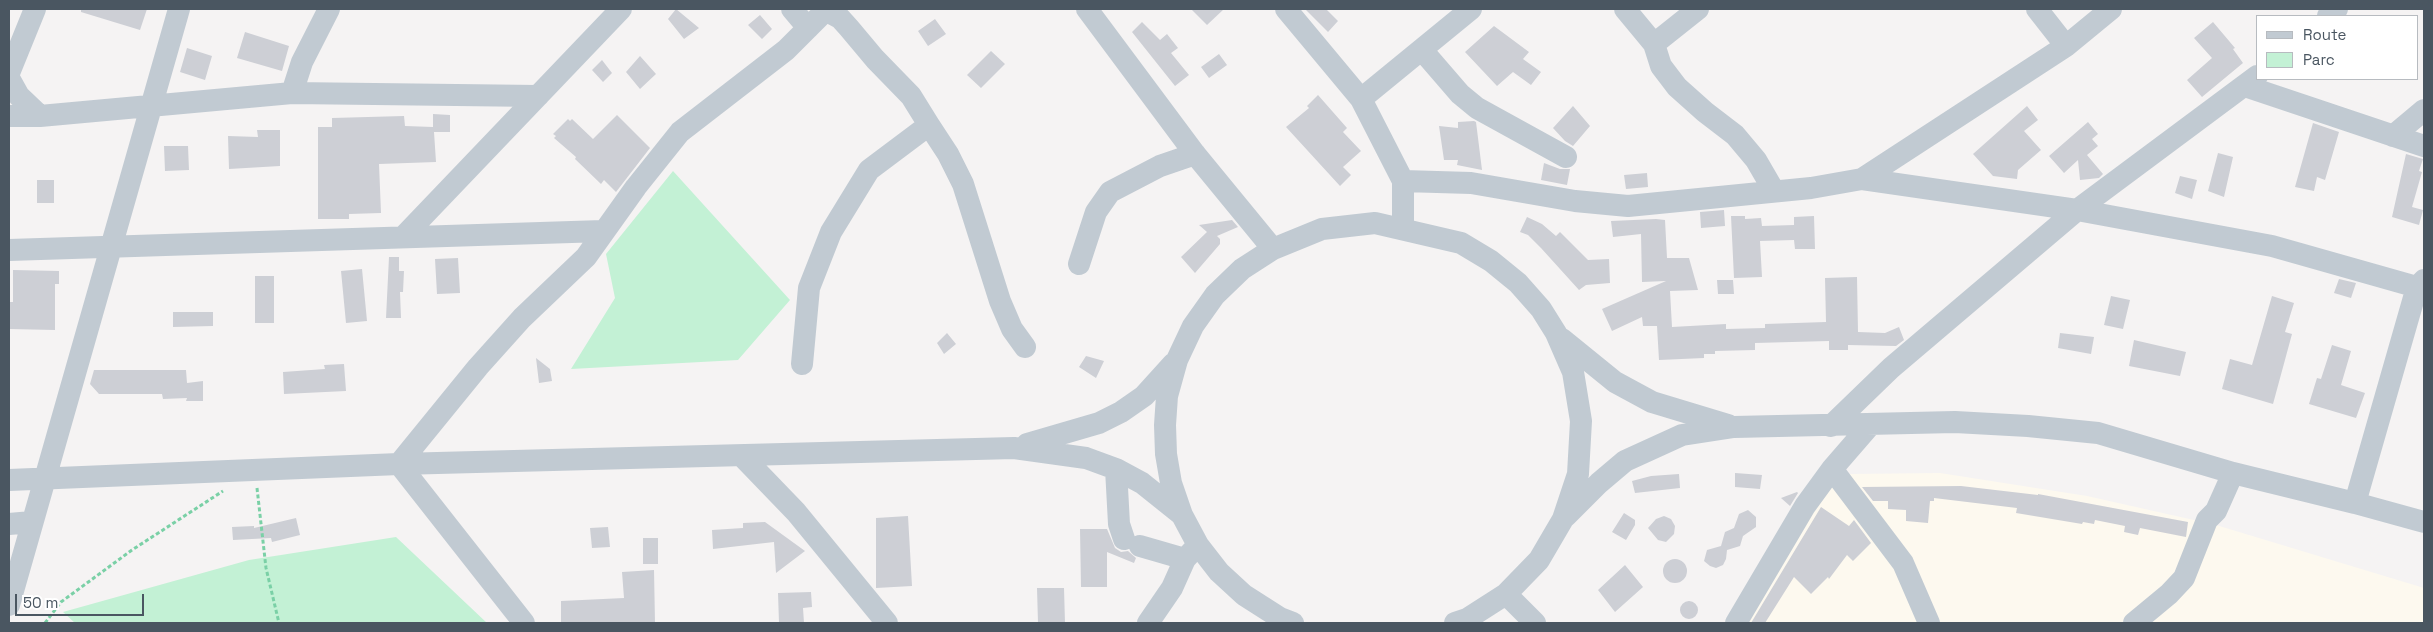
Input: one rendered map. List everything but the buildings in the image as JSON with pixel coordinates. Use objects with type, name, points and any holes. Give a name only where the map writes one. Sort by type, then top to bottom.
[{"type":"street","points":[[9,73],[35,9]]},
{"type":"street","points":[[9,605],[179,9]]},
{"type":"street","points":[[292,93],[302,62],[329,9]]},
{"type":"street","points":[[404,236],[622,9]]},
{"type":"street","points":[[792,9],[808,28]]},
{"type":"street","points":[[399,464],[478,367],[522,318],[586,257],[602,231],[680,132],[786,50],[826,9],[840,18],[911,96],[948,154],[963,184],[1000,301],[1012,329],[1025,347]]},
{"type":"street","points":[[1087,9],[1195,154],[1273,248]]},
{"type":"street","points":[[1286,9],[1361,99],[1402,181],[1403,229]]},
{"type":"street","points":[[1625,9],[1654,44],[1661,66],[1677,87],[1705,112],[1736,135],[1756,160],[1774,191]]},
{"type":"street","points":[[1654,44],[1698,9]]},
{"type":"street","points":[[2037,9],[2066,46]]},
{"type":"street","points":[[1862,179],[2066,46],[2111,9]]},
{"type":"street","points":[[1361,99],[1422,50],[1462,12]]},
{"type":"street","points":[[1422,50],[1460,94],[1478,108],[1566,157]]},
{"type":"street","points":[[9,78],[18,96],[40,116]]},
{"type":"street","points":[[1831,426],[1892,368],[2077,210],[2251,81],[2393,136],[2424,146]]},
{"type":"street","points":[[9,116],[40,116],[292,93],[538,96]]},
{"type":"street","points":[[2393,136],[2424,110]]},
{"type":"street","points":[[802,364],[809,288],[831,232],[869,170],[929,125]]},
{"type":"street","points":[[1079,264],[1096,212],[1110,192],[1160,166],[1195,154]]},
{"type":"street","points":[[1402,181],[1471,184],[1575,201],[1628,206],[1810,188],[1862,179],[2077,210],[2272,246],[2422,285],[2355,503]]},
{"type":"street","points":[[1148,623],[1172,588],[1192,552],[1171,483],[1166,454],[1165,425],[1168,396],[1177,360],[1193,326],[1215,295],[1242,269],[1273,248],[1322,229],[1375,223],[1461,243],[1491,261],[1518,283],[1541,309],[1556,333],[1572,372],[1581,421],[1578,474],[1563,519],[1539,560],[1506,594],[1467,619],[1455,623]]},
{"type":"street","points":[[9,250],[111,245],[602,231]]},
{"type":"street","points":[[1556,333],[1615,382],[1652,402],[1734,427]]},
{"type":"street","points":[[1014,448],[1098,423],[1121,412],[1144,396],[1177,360]]},
{"type":"street","points":[[1563,519],[1598,483],[1625,461],[1682,435],[1734,427],[1987,423],[2098,433],[2233,473],[2424,522]]},
{"type":"street","points":[[1736,623],[1782,542],[1832,469],[1871,424]]},
{"type":"street","points":[[9,480],[399,464],[1014,448],[1086,458],[1116,469],[1142,482],[1182,515]]},
{"type":"street","points":[[742,456],[796,512],[887,623]]},
{"type":"street","points":[[399,464],[524,623]]},
{"type":"street","points":[[1116,469],[1119,524],[1132,542],[1192,552],[1219,572],[1244,595],[1282,621]]},
{"type":"street","points":[[1832,469],[1903,563],[1929,623]]},
{"type":"street","points":[[2134,623],[2169,594],[2184,578],[2207,520],[2216,511],[2233,473]]},
{"type":"street","points":[[9,524],[32,522]]},
{"type":"street","points":[[1506,594],[1534,623]]},
{"type":"path","points":[[255,470],[266,568],[279,623]]},
{"type":"path","points":[[45,623],[61,602],[132,550],[230,486]]},
{"type":"shaded area","points":[[1940,473],[2087,496],[2216,525],[2424,588],[2424,623],[1740,623],[1810,503],[1850,474]]},
{"type":"green space","points":[[673,171],[790,300],[738,360],[571,369],[615,298],[606,254]]},
{"type":"green space","points":[[396,537],[487,623],[75,623],[63,612],[249,560]]}]
